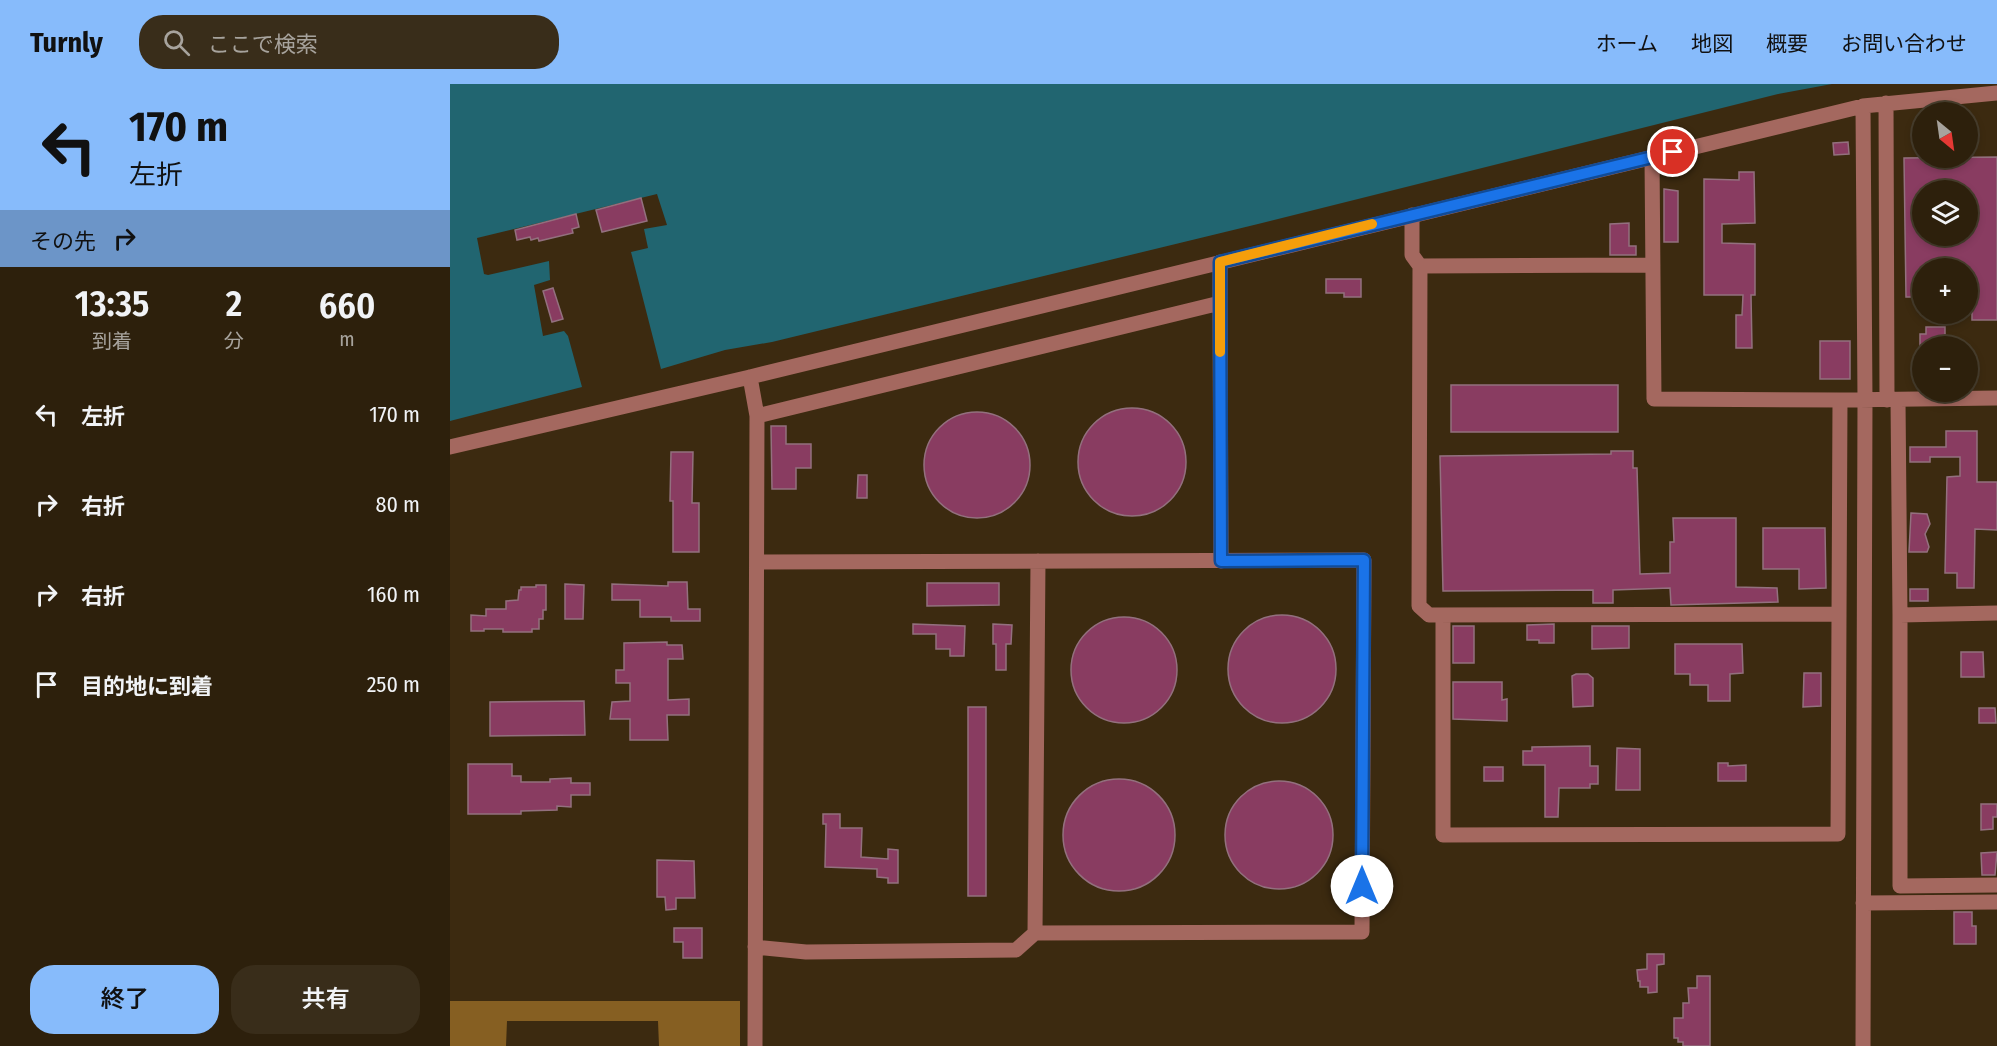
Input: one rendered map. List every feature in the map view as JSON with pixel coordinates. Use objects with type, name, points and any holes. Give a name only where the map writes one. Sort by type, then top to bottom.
[{"type":"street","points":[[450,447],[1863,106],[1997,93]]},
{"type":"street","points":[[1886,103],[1900,615],[1900,886],[1997,885]]},
{"type":"street","points":[[1863,106],[1865,400],[1863,1046]]},
{"type":"street","points":[[1652,157],[1654,399],[1997,398]]},
{"type":"street","points":[[1412,215],[1412,255],[1420,266],[1419,606],[1429,615],[1839,614]]},
{"type":"street","points":[[1220,262],[1221,561]]},
{"type":"street","points":[[1420,266],[1653,265]]},
{"type":"street","points":[[757,416],[1220,303]]},
{"type":"street","points":[[750,376],[757,416],[755,1046]]},
{"type":"street","points":[[1838,834],[1840,400]]},
{"type":"street","points":[[755,947],[806,952],[1016,950],[1035,933],[1362,932],[1364,560],[757,562]]},
{"type":"street","points":[[1035,933],[1038,561]]},
{"type":"street","points":[[1900,615],[1997,613]]},
{"type":"street","points":[[1443,615],[1443,835],[1863,833]]},
{"type":"street","points":[[1863,903],[1997,902]]},
{"type":"shaded area","points":[[450,1001],[740,1001],[740,1046],[659,1046],[658,1021],[507,1021],[506,1046],[450,1046]]},
{"type":"water","points":[[450,84],[1832,84],[1778,94],[772,342],[725,350],[661,369],[631,252],[648,248],[644,229],[667,225],[657,194],[477,238],[484,274],[549,261],[550,280],[534,285],[543,336],[564,331],[568,336],[582,387],[450,421]]},
{"type":"building","points":[[1848,142],[1849,154],[1834,155],[1833,143]]},
{"type":"building","points":[[1978,157],[1997,157],[1997,320],[1978,320],[1978,258],[1912,258],[1912,297],[1906,297],[1904,158],[1912,158],[1912,168],[1978,168]]},
{"type":"building","points":[[1739,172],[1754,172],[1755,223],[1722,224],[1722,243],[1755,244],[1755,295],[1751,295],[1752,348],[1736,348],[1736,315],[1742,315],[1743,295],[1704,295],[1704,179],[1739,180]]},
{"type":"building","points":[[1664,189],[1678,191],[1678,242],[1664,242]]},
{"type":"building","points":[[641,198],[647,221],[602,232],[596,210]]},
{"type":"building","points":[[576,214],[579,227],[572,229],[573,233],[539,241],[538,238],[531,240],[530,237],[517,240],[515,230]]},
{"type":"building","points":[[1629,223],[1629,246],[1636,246],[1636,255],[1610,255],[1610,224]]},
{"type":"building","points":[[1326,279],[1361,279],[1361,297],[1344,297],[1344,293],[1326,293]]},
{"type":"building","points":[[553,288],[563,319],[552,322],[543,291]]},
{"type":"building","points":[[1926,327],[1945,327],[1945,336],[1920,336],[1920,334],[1926,334]]},
{"type":"building","points":[[1820,341],[1850,341],[1850,379],[1820,379]]},
{"type":"building","points":[[1451,385],[1618,385],[1618,432],[1451,432]]},
{"type":"building","points":[[1132,408],[1153,412],[1170,424],[1182,441],[1186,462],[1182,483],[1170,500],[1153,512],[1132,516],[1111,512],[1094,500],[1082,483],[1078,462],[1082,441],[1094,424],[1111,412]]},
{"type":"building","points":[[977,412],[997,416],[1014,428],[1026,445],[1030,465],[1026,485],[1014,502],[997,514],[977,518],[957,514],[940,502],[928,485],[924,465],[928,445],[940,428],[957,416]]},
{"type":"building","points":[[771,426],[786,426],[786,444],[811,444],[811,468],[796,468],[796,489],[772,489]]},
{"type":"building","points":[[1946,431],[1977,431],[1977,482],[1997,482],[1997,530],[1975,529],[1974,588],[1957,588],[1957,573],[1945,573],[1947,477],[1960,476],[1960,457],[1930,457],[1930,462],[1910,462],[1910,447],[1946,447]]},
{"type":"building","points":[[1611,451],[1633,451],[1633,468],[1637,468],[1640,574],[1670,573],[1670,542],[1674,542],[1673,518],[1736,518],[1736,587],[1777,588],[1778,602],[1671,605],[1670,588],[1613,590],[1613,603],[1593,603],[1593,590],[1443,591],[1440,456],[1611,454]]},
{"type":"building","points":[[671,452],[693,452],[692,503],[699,503],[699,552],[673,552],[673,501],[670,501]]},
{"type":"building","points":[[858,475],[867,475],[867,498],[857,498]]},
{"type":"building","points":[[1911,513],[1927,514],[1930,524],[1925,534],[1929,547],[1927,552],[1909,552]]},
{"type":"building","points":[[1763,528],[1825,528],[1826,588],[1799,589],[1799,569],[1763,569]]},
{"type":"building","points":[[668,582],[687,582],[688,609],[700,609],[700,621],[671,621],[671,617],[640,617],[640,600],[612,600],[612,584],[668,586]]},
{"type":"building","points":[[927,583],[999,583],[999,605],[927,606]]},
{"type":"building","points":[[565,584],[584,585],[583,619],[565,619]]},
{"type":"building","points":[[536,585],[546,585],[546,610],[543,610],[543,619],[539,619],[539,629],[532,629],[532,632],[503,632],[503,629],[471,631],[471,615],[486,616],[486,609],[506,609],[506,601],[518,600],[521,587],[536,587]]},
{"type":"building","points":[[1910,589],[1928,589],[1928,601],[1910,601]]},
{"type":"building","points":[[1282,615],[1303,619],[1320,631],[1332,648],[1336,669],[1332,690],[1320,707],[1303,719],[1282,723],[1261,719],[1244,707],[1232,690],[1228,669],[1232,648],[1244,631],[1261,619]]},
{"type":"building","points":[[1124,617],[1144,621],[1161,633],[1173,650],[1177,670],[1173,690],[1161,707],[1144,719],[1124,723],[1104,719],[1087,707],[1075,690],[1071,670],[1075,650],[1087,633],[1104,621]]},
{"type":"building","points":[[913,624],[965,626],[964,656],[950,656],[950,649],[936,649],[936,634],[913,634]]},
{"type":"building","points":[[993,624],[1012,625],[1011,644],[1006,644],[1006,670],[996,670]]},
{"type":"building","points":[[1554,624],[1554,643],[1527,640],[1527,625]]},
{"type":"building","points":[[1453,626],[1474,626],[1474,663],[1453,663]]},
{"type":"building","points":[[1592,626],[1629,626],[1629,648],[1592,649]]},
{"type":"building","points":[[667,642],[667,645],[682,645],[683,659],[668,659],[668,700],[689,699],[689,715],[667,715],[668,740],[630,740],[630,719],[610,719],[612,702],[630,701],[630,683],[616,683],[616,670],[624,670],[624,643]]},
{"type":"building","points":[[1675,644],[1742,644],[1743,673],[1730,674],[1730,701],[1708,701],[1708,685],[1690,685],[1690,674],[1675,674]]},
{"type":"building","points":[[1961,652],[1983,652],[1984,677],[1961,677]]},
{"type":"building","points":[[1804,673],[1821,673],[1821,706],[1803,707]]},
{"type":"building","points":[[1588,674],[1593,678],[1593,706],[1573,707],[1572,676]]},
{"type":"building","points":[[1453,682],[1502,682],[1502,700],[1507,699],[1507,721],[1453,719]]},
{"type":"building","points":[[584,701],[585,735],[490,736],[490,702]]},
{"type":"building","points":[[968,707],[986,707],[986,896],[968,896]]},
{"type":"building","points":[[1979,708],[1995,708],[1996,723],[1979,723]]},
{"type":"building","points":[[1590,746],[1590,766],[1598,766],[1598,784],[1590,784],[1590,788],[1559,788],[1558,817],[1545,817],[1545,765],[1523,765],[1523,751],[1532,751],[1532,747]]},
{"type":"building","points":[[1617,748],[1640,749],[1640,790],[1616,790]]},
{"type":"building","points":[[1718,763],[1728,763],[1728,766],[1746,765],[1746,781],[1718,781]]},
{"type":"building","points":[[468,764],[512,764],[512,776],[521,776],[521,782],[550,782],[550,779],[571,778],[571,783],[590,783],[590,795],[571,795],[571,807],[557,806],[557,810],[521,811],[521,814],[468,814]]},
{"type":"building","points":[[1484,767],[1503,767],[1503,781],[1484,781]]},
{"type":"building","points":[[1119,779],[1141,783],[1159,795],[1171,813],[1175,835],[1171,857],[1159,875],[1141,887],[1119,891],[1097,887],[1079,875],[1067,857],[1063,835],[1067,813],[1079,795],[1097,783]]},
{"type":"building","points":[[1279,781],[1300,785],[1317,797],[1329,814],[1333,835],[1329,856],[1317,873],[1300,885],[1279,889],[1258,885],[1241,873],[1229,856],[1225,835],[1229,814],[1241,797],[1258,785]]},
{"type":"building","points":[[1981,804],[1997,804],[1997,817],[1993,817],[1993,829],[1981,830]]},
{"type":"building","points":[[823,814],[840,814],[840,828],[862,828],[861,857],[888,859],[888,849],[898,850],[898,883],[888,883],[888,878],[877,877],[877,869],[825,867],[826,824],[823,824]]},
{"type":"building","points":[[1997,852],[1995,875],[1982,875],[1981,853]]},
{"type":"building","points":[[657,860],[694,861],[695,898],[676,898],[676,909],[666,910],[665,897],[657,897]]},
{"type":"building","points":[[1954,912],[1972,912],[1972,926],[1976,926],[1976,944],[1954,944]]},
{"type":"building","points":[[674,928],[702,928],[702,958],[683,958],[683,942],[674,942]]},
{"type":"building","points":[[1647,954],[1664,954],[1664,964],[1657,965],[1657,992],[1648,993],[1648,987],[1640,987],[1640,981],[1638,981],[1637,970],[1647,969]]},
{"type":"building","points":[[1697,976],[1710,976],[1710,1046],[1683,1046],[1683,1042],[1678,1042],[1678,1038],[1674,1038],[1674,1018],[1683,1018],[1683,1003],[1689,1003],[1688,988],[1697,988]]},
{"type":"slow traffic","points":[[1220,352],[1220,262],[1372,224]]},
{"type":"route","points":[[1362,886],[1364,560],[1221,561],[1220,262],[1673,152]]}]
